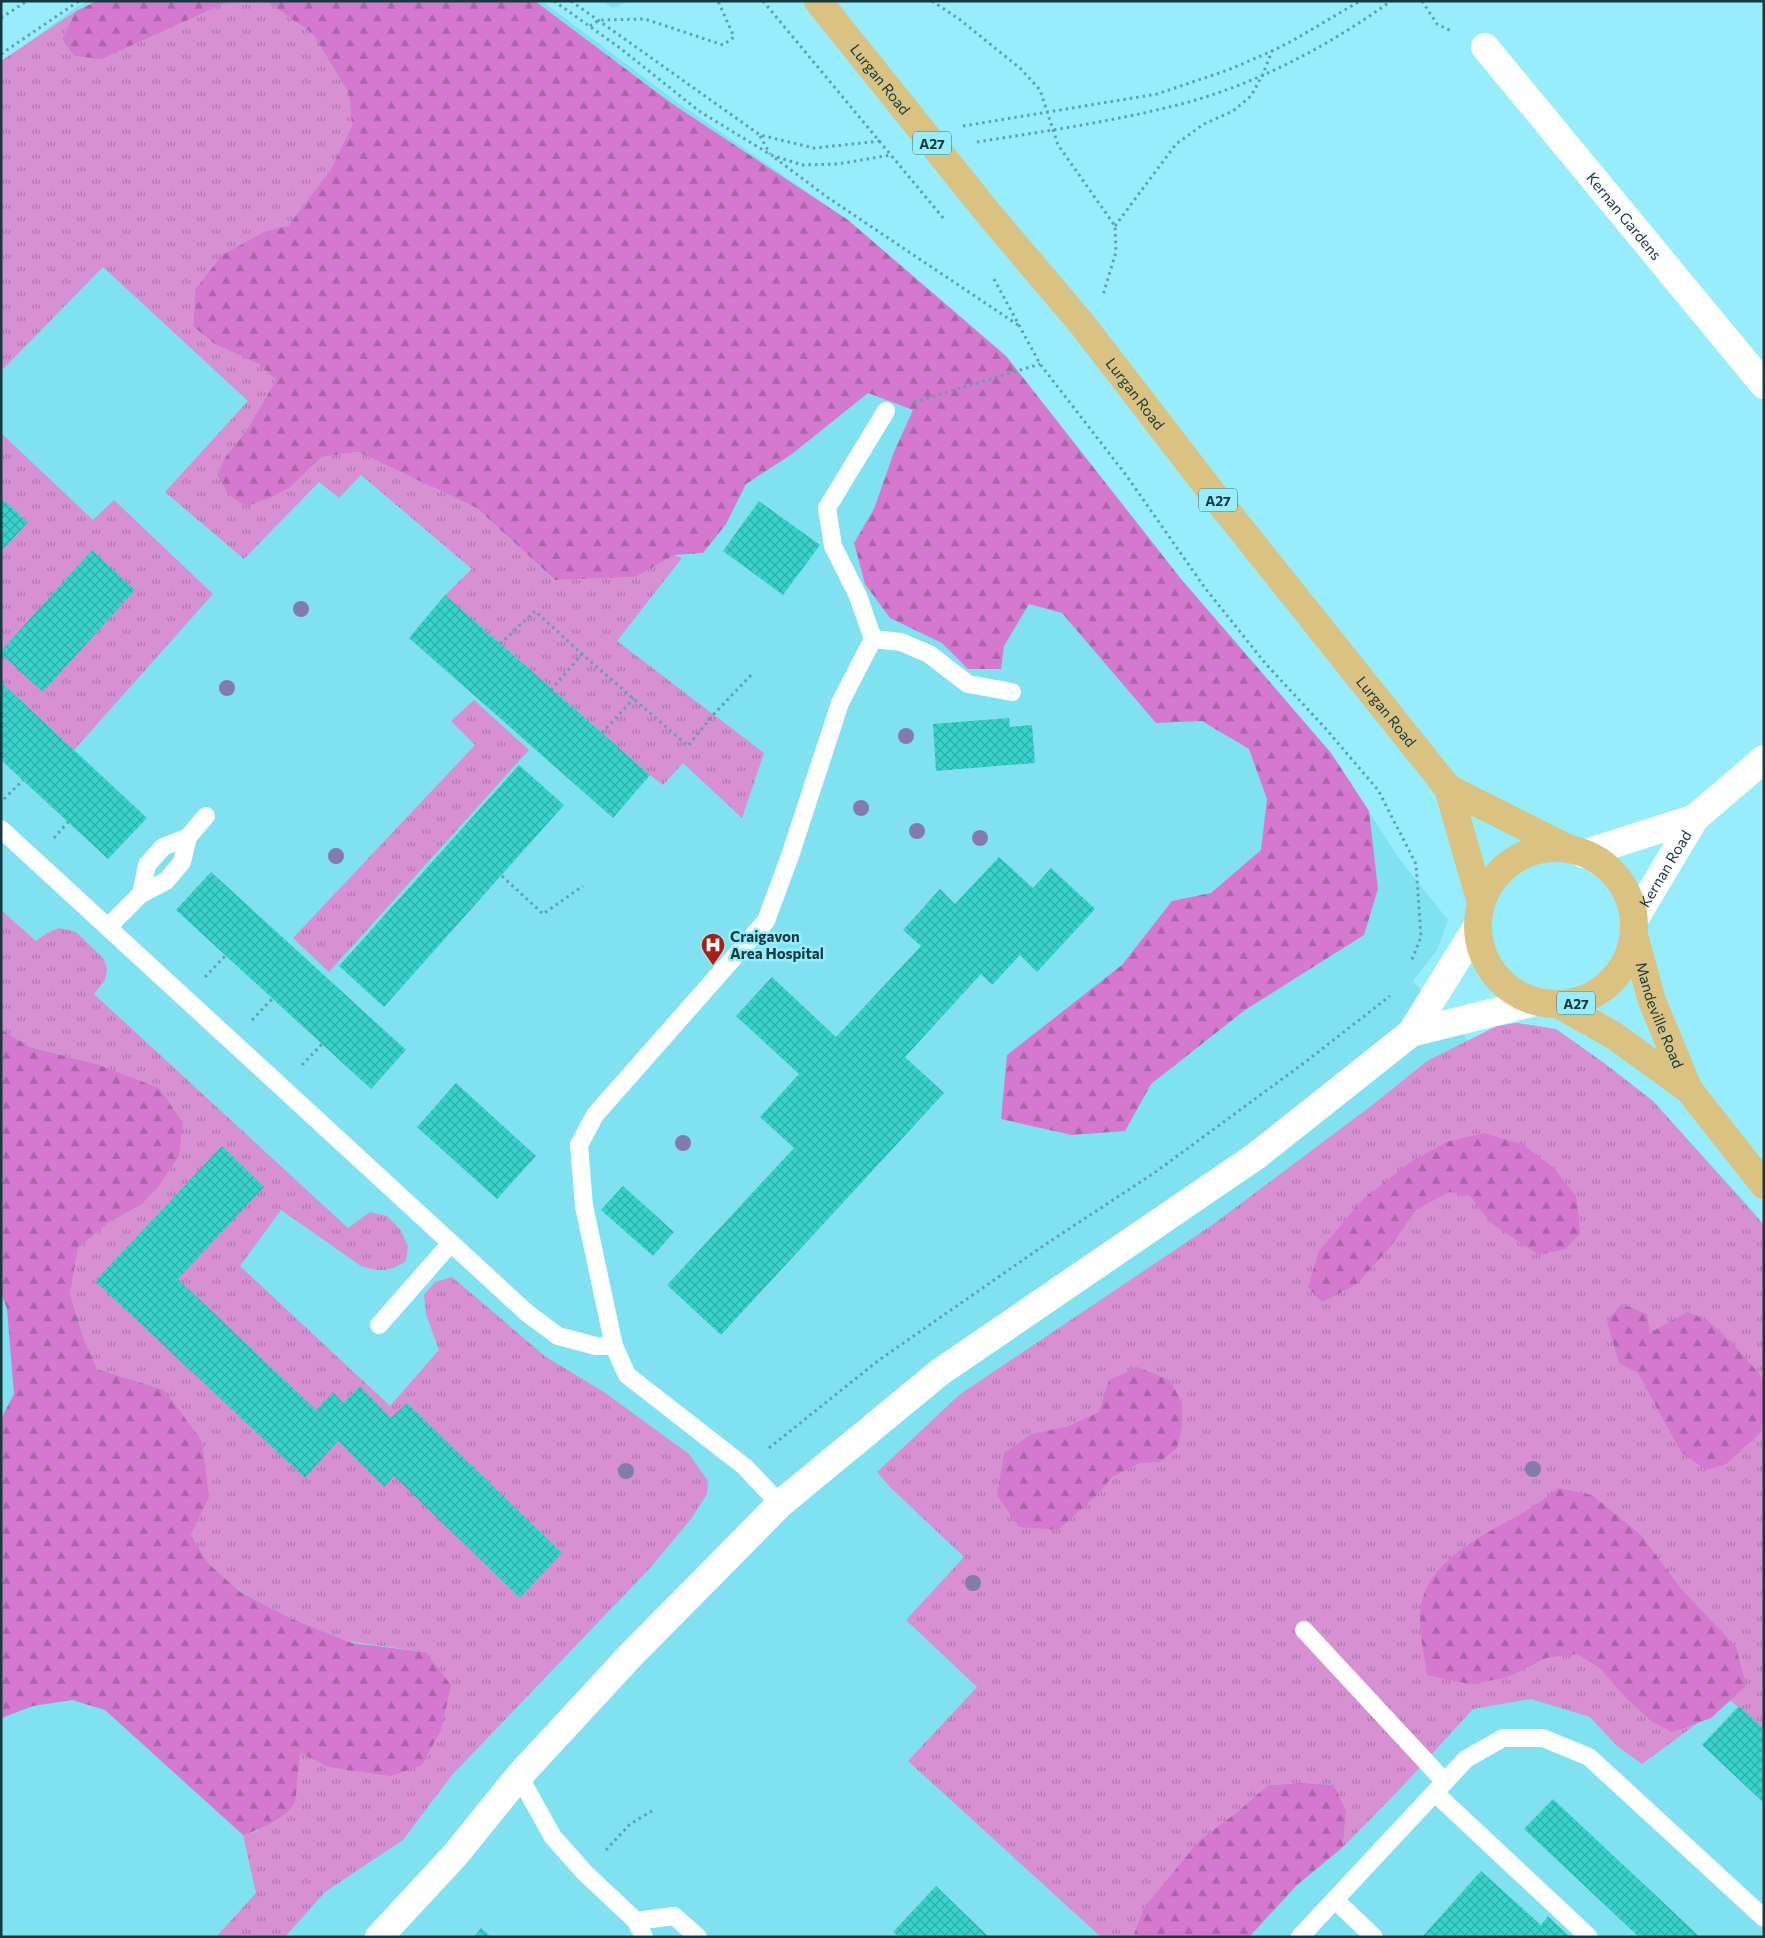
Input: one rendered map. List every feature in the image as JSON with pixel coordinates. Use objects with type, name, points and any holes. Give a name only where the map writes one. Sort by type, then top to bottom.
[{"type":"main road","name":"Lurgan Road","points":[[818,1],[988,213],[1082,324],[1213,494],[1448,788]]},
{"type":"main road","name":"A27","points":[[1448,788],[1575,851],[1597,858],[1620,879],[1634,908],[1634,930],[1624,968],[1602,991],[1574,1004],[1547,1003],[1516,994],[1493,974],[1482,952],[1479,915],[1448,788]]},
{"type":"main road","points":[[1479,915],[1492,881],[1509,863],[1537,850],[1575,851]]},
{"type":"main road","name":"Mandeville Road","points":[[1634,930],[1652,1001],[1689,1090],[1764,1185]]},
{"type":"main road","name":"Mandeville Road","points":[[1547,1003],[1613,1035],[1689,1090]]},
{"type":"street","name":"Kernan Gardens","points":[[1485,47],[1764,385]]},
{"type":"street","name":"Kernan Road","points":[[1634,930],[1695,818],[1764,759]]},
{"type":"street","name":"Kernan Road","points":[[1575,851],[1695,818]]},
{"type":"street","points":[[379,1937],[456,1854],[518,1776],[630,1656],[780,1504],[940,1372],[1256,1156],[1411,1033],[1479,915]]},
{"type":"street","points":[[1411,1033],[1547,1003]]},
{"type":"lane","points":[[780,1504],[745,1467],[627,1375],[614,1346],[584,1206],[579,1145],[595,1115],[766,921],[790,856],[840,703],[873,639],[858,596],[834,546],[827,508],[886,411]]},
{"type":"lane","points":[[873,639],[901,642],[929,654],[968,684],[1012,692]]},
{"type":"lane","points":[[108,927],[141,894],[166,881],[182,862],[188,837],[206,816]]},
{"type":"lane","points":[[1,829],[527,1312],[558,1336],[596,1346],[614,1346]]},
{"type":"lane","points":[[141,894],[147,865],[163,847],[188,837]]},
{"type":"lane","points":[[379,1325],[451,1243]]},
{"type":"lane","points":[[1304,1630],[1440,1787],[1589,1937]]},
{"type":"lane","points":[[1300,1937],[1466,1758],[1503,1738],[1543,1738],[1589,1757],[1764,1918]]},
{"type":"lane","points":[[518,1776],[553,1837],[640,1929],[674,1916],[698,1937]]},
{"type":"lane","points":[[1335,1900],[1374,1937]]},
{"type":"path","points":[[1,18],[27,1]]},
{"type":"path","points":[[1,54],[79,1]]},
{"type":"path","points":[[554,1],[590,26],[699,111],[771,155],[827,197],[1022,328]]},
{"type":"path","points":[[571,1],[760,136],[814,148],[884,141]]},
{"type":"path","points":[[590,26],[599,20],[645,19],[723,45],[734,37],[718,1]]},
{"type":"path","points":[[763,1],[948,224]]},
{"type":"path","points":[[932,1],[959,19],[1021,69],[1040,90],[1058,145],[1115,226],[1116,252],[1104,294],[1082,324]]},
{"type":"path","points":[[960,127],[1157,94],[1228,70],[1272,51],[1360,1]]},
{"type":"path","points":[[969,143],[1053,130],[1185,103],[1231,88],[1282,66],[1358,25],[1391,1]]},
{"type":"path","points":[[1422,1],[1436,24],[1485,47]]},
{"type":"path","points":[[1115,226],[1176,144],[1204,124],[1233,111],[1251,96],[1263,74],[1272,51]]},
{"type":"path","points":[[760,136],[771,155],[802,165],[838,164],[895,155]]},
{"type":"path","points":[[988,272],[994,278],[1040,364],[1126,475],[1217,603],[1266,663],[1378,790],[1416,864],[1421,937],[1407,971]]},
{"type":"path","points":[[886,411],[1040,364]]},
{"type":"path","points":[[500,644],[535,611],[688,746],[712,716],[752,674]]},
{"type":"path","points":[[551,690],[582,654]]},
{"type":"path","points":[[602,733],[634,698]]},
{"type":"path","points":[[1,803],[23,780]]},
{"type":"path","points":[[502,876],[543,914],[583,886]]},
{"type":"path","points":[[745,1467],[879,1360],[1046,1244],[1154,1173],[1304,1063],[1393,994]]},
{"type":"path","points":[[585,1873],[630,1824],[652,1811]]},
{"type":"shaded area","name":"Craigavon Area Hospital","points":[[89,1],[542,1],[677,102],[848,220],[1006,356],[1181,579],[1331,753],[1398,857],[1448,920],[1437,950],[1413,981],[1469,1041],[1497,1026],[1517,1023],[1556,1029],[1653,1101],[1753,1211],[1764,1225],[1764,1937],[1,1937],[1,62],[78,6]]},
{"type":"shaded area","points":[[601,1],[630,1],[613,8]]},
{"type":"green space","points":[[97,1],[230,1],[102,59],[74,56],[62,39],[76,11]]},
{"type":"green space","points":[[230,1],[266,1],[313,34],[349,94],[352,125],[331,169],[288,226],[266,231],[215,344],[260,364],[276,380],[246,431],[226,456],[289,488],[322,457],[358,452],[477,508],[555,580],[636,577],[674,555],[682,558],[617,641],[764,753],[742,818],[683,763],[663,785],[445,595],[472,569],[361,475],[339,498],[319,482],[244,559],[165,492],[248,401],[103,267],[1,371],[1,61],[76,11],[62,39],[102,59]]},
{"type":"green space","points":[[266,1],[535,1],[671,103],[848,220],[1006,356],[1181,579],[1331,753],[1369,811],[1378,889],[1364,935],[1245,1010],[1151,1084],[1125,1131],[1072,1135],[1001,1119],[1007,1055],[1122,965],[1172,901],[1211,893],[1261,850],[1267,799],[1249,749],[1202,721],[1156,723],[1062,613],[1029,604],[1004,646],[1001,669],[968,669],[942,643],[890,618],[865,584],[854,543],[874,509],[894,452],[913,410],[868,393],[792,454],[746,484],[726,524],[703,553],[674,555],[636,577],[555,580],[477,508],[358,452],[322,457],[289,488],[267,499],[246,506],[229,495],[217,475],[226,456],[246,431],[276,380],[259,364],[215,344],[194,327],[195,290],[222,255],[266,231],[288,226],[331,169],[352,125],[349,94],[313,34]]},
{"type":"green space","points":[[1,433],[93,520],[114,500],[213,594],[74,750],[1,682],[1,552],[28,522],[1,498]]},
{"type":"green space","points":[[474,700],[529,750],[329,972],[293,938],[475,745],[451,721]]},
{"type":"green space","points":[[1,910],[36,941],[47,933],[59,928],[76,932],[104,959],[107,969],[105,980],[94,994],[348,1228],[370,1212],[387,1216],[400,1229],[408,1246],[406,1261],[389,1269],[374,1269],[361,1266],[281,1210],[240,1266],[390,1406],[439,1350],[426,1314],[424,1295],[435,1282],[452,1277],[546,1357],[604,1392],[689,1454],[708,1481],[707,1494],[691,1519],[651,1567],[452,1775],[403,1840],[325,1892],[285,1937],[216,1937],[256,1893],[243,1835],[257,1831],[297,1772],[301,1753],[328,1767],[359,1770],[425,1652],[347,1641],[290,1618],[240,1592],[208,1563],[191,1535],[209,1498],[164,1390],[97,1369],[83,1337],[70,1294],[78,1248],[108,1223],[141,1205],[96,1064],[30,1047],[1,1029]]},
{"type":"green space","points":[[1517,1023],[1556,1029],[1653,1101],[1764,1225],[1764,1729],[1730,1700],[1711,1718],[1699,1722],[1642,1764],[1617,1746],[1590,1717],[1531,1699],[1473,1709],[1399,1790],[1343,1847],[1346,1811],[1334,1785],[1305,1783],[1268,1785],[1236,1813],[1143,1909],[1133,1937],[1101,1937],[908,1761],[977,1687],[906,1620],[964,1557],[890,1487],[877,1472],[959,1395],[1215,1223],[1375,1103],[1427,1061],[1497,1026]]},
{"type":"green space","points":[[1,1029],[30,1047],[96,1064],[159,1088],[183,1123],[179,1156],[158,1187],[141,1205],[108,1223],[78,1248],[70,1294],[83,1337],[97,1369],[164,1390],[202,1441],[209,1498],[191,1535],[208,1563],[240,1592],[290,1618],[352,1643],[425,1652],[451,1685],[441,1730],[422,1765],[391,1776],[328,1767],[301,1753],[296,1796],[292,1807],[273,1822],[243,1835],[105,1710],[72,1700],[33,1706],[4,1717],[1,1720],[1,1419],[14,1394],[7,1309],[1,1293]]},
{"type":"green space","points":[[1484,1133],[1523,1145],[1553,1167],[1576,1196],[1580,1234],[1565,1249],[1539,1255],[1491,1223],[1470,1196],[1449,1192],[1416,1210],[1391,1246],[1356,1285],[1322,1302],[1308,1287],[1319,1251],[1362,1200],[1409,1163],[1446,1142]]},
{"type":"green space","points":[[1621,1304],[1647,1314],[1650,1333],[1687,1312],[1707,1320],[1733,1344],[1764,1380],[1764,1429],[1726,1464],[1706,1470],[1681,1452],[1638,1373],[1619,1363],[1607,1322]]},
{"type":"green space","points":[[1137,1367],[1170,1380],[1182,1403],[1182,1427],[1177,1448],[1160,1462],[1140,1463],[1112,1477],[1097,1495],[1058,1530],[1019,1527],[997,1495],[1004,1453],[1032,1434],[1066,1427],[1099,1412],[1109,1380]]},
{"type":"green space","points":[[1558,1488],[1592,1495],[1641,1535],[1682,1590],[1736,1647],[1746,1686],[1711,1718],[1672,1732],[1651,1721],[1625,1697],[1600,1668],[1577,1654],[1546,1658],[1506,1678],[1469,1684],[1427,1675],[1420,1622],[1422,1600],[1430,1581],[1443,1565],[1459,1551],[1534,1506]]},
{"type":"green space","points":[[1305,1783],[1334,1785],[1346,1811],[1343,1847],[1297,1885],[1249,1937],[1133,1937],[1143,1909],[1199,1841],[1236,1813],[1268,1785]]},
{"type":"building","points":[[1,498],[28,522],[1,552]]},
{"type":"building","points":[[759,501],[820,545],[783,595],[723,551]]},
{"type":"building","points":[[92,550],[135,590],[43,692],[1,654],[1,651]]},
{"type":"building","points":[[445,595],[650,775],[613,818],[409,638]]},
{"type":"building","points":[[1,682],[147,818],[108,859],[1,760]]},
{"type":"building","points":[[1009,718],[1010,727],[1032,725],[1035,763],[936,771],[933,724]]},
{"type":"building","points":[[519,765],[564,805],[384,1007],[339,966]]},
{"type":"building","points":[[999,857],[1033,888],[1051,868],[1095,909],[1037,972],[1020,955],[992,985],[981,974],[905,1057],[944,1093],[721,1335],[667,1285],[794,1148],[760,1117],[799,1074],[736,1016],[772,977],[836,1037],[921,946],[903,930],[940,889],[955,904]]},
{"type":"building","points":[[211,872],[406,1050],[371,1089],[176,910]]},
{"type":"building","points":[[456,1083],[536,1156],[497,1199],[417,1127]]},
{"type":"building","points":[[222,1146],[264,1187],[178,1279],[316,1410],[333,1392],[343,1403],[360,1386],[391,1418],[407,1403],[562,1553],[520,1598],[394,1476],[384,1487],[338,1441],[305,1478],[95,1281]]},
{"type":"building","points":[[623,1186],[674,1232],[653,1256],[601,1210]]},
{"type":"building","points":[[1739,1706],[1764,1729],[1764,1803],[1702,1745]]},
{"type":"building","points":[[1553,1799],[1700,1937],[1639,1937],[1524,1829]]},
{"type":"building","points":[[1481,1871],[1541,1925],[1548,1916],[1570,1937],[1422,1937]]},
{"type":"building","points":[[936,1886],[989,1937],[899,1937],[893,1932]]},
{"type":"building","points":[[481,1928],[491,1937],[474,1937]]},
{"type":"place","name":"Craigavon Area Hospital","points":[[713,966]]}]
